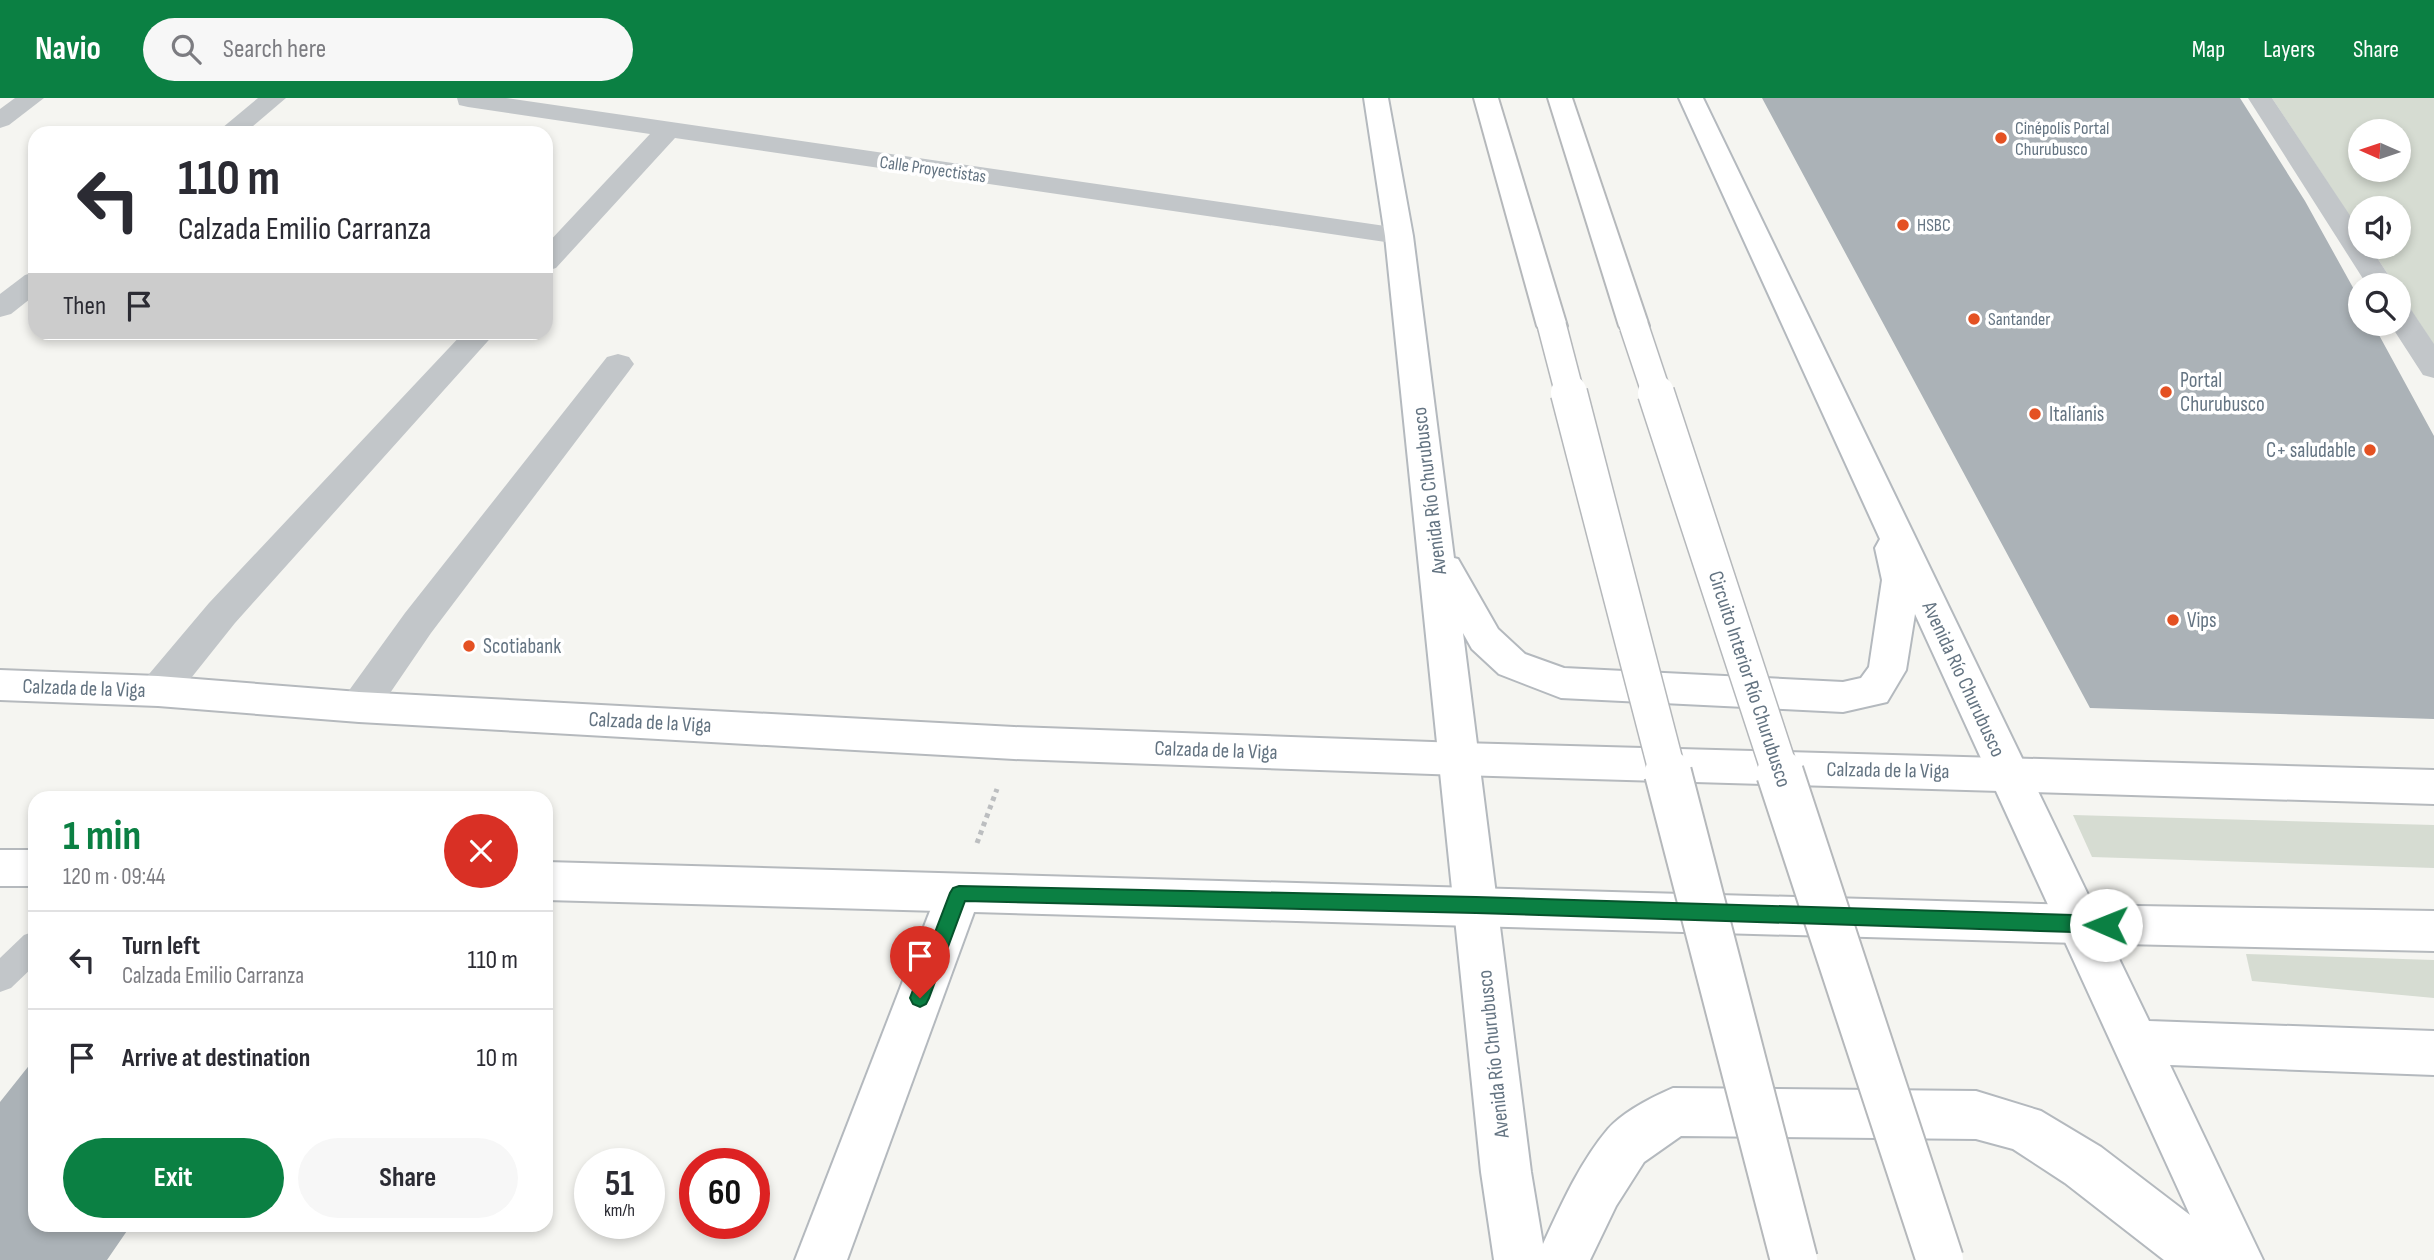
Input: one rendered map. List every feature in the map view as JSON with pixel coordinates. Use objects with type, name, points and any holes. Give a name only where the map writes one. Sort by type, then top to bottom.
[{"type":"main road","name":"Avenida Río Churubusco","points":[[1376,98],[1399,236],[1506,1172],[1520,1260]]},
{"type":"main road","points":[[1486,98],[1552,326],[1794,1260]]},
{"type":"main road","name":"Circuito Interior Río Churubusco","points":[[1560,98],[1940,1260]]},
{"type":"main road","name":"Avenida Río Churubusco","points":[[1690,98],[2237,1260]]},
{"type":"main road","points":[[1437,554],[1485,639],[1512,664],[1561,683],[1843,697],[1872,691],[1887,670],[1900,580],[1887,513]]},
{"type":"main road","name":"Calzada de la Viga","points":[[0,685],[158,691],[359,707],[1014,743],[1460,759],[2434,787]]},
{"type":"main road","points":[[0,868],[28,868]]},
{"type":"main road","points":[[553,881],[1476,905],[2078,924],[2434,931]]},
{"type":"main road","points":[[821,1260],[959,893]]},
{"type":"main road","points":[[2134,1042],[2434,1053]]},
{"type":"main road","points":[[1563,1260],[1598,1188],[1627,1144],[1673,1112],[1687,1112],[1976,1115],[2024,1128],[2083,1166],[2206,1260]]},
{"type":"street","points":[[0,120],[32,98]]},
{"type":"street","points":[[238,126],[274,98]]},
{"type":"street","points":[[2260,98],[2373,273]]},
{"type":"street","name":"Calle Proyectistas","points":[[468,100],[1399,236]]},
{"type":"street","points":[[553,254],[668,130]]},
{"type":"street","points":[[0,308],[28,286]]},
{"type":"street","points":[[2411,333],[2434,368]]},
{"type":"street","points":[[158,691],[222,614],[474,340]]},
{"type":"street","points":[[359,707],[418,623],[618,364]]},
{"type":"lane","points":[[0,978],[28,952]]},
{"type":"path","points":[[959,893],[1014,743]]},
{"type":"shaded area","points":[[2272,98],[2434,98],[2434,345],[2411,310],[2411,273],[2387,273],[2378,259],[2411,259],[2411,196],[2348,196],[2348,213]]},
{"type":"shaded area","points":[[2073,815],[2434,825],[2434,868],[2092,857]]},
{"type":"shaded area","points":[[2246,954],[2434,960],[2434,998],[2252,981]]},
{"type":"building","name":"Portal Churubusco","points":[[1762,98],[2240,98],[2305,201],[2348,279],[2348,336],[2380,336],[2434,436],[2434,719],[2090,708]]},
{"type":"building","points":[[28,1067],[28,1232],[126,1232],[107,1260],[0,1260],[0,1102]]},
{"type":"place","name":"Cinépolis Portal Churubusco","points":[[2001,138]]},
{"type":"place","name":"HSBC","points":[[1903,225]]},
{"type":"place","name":"Santander","points":[[1974,319]]},
{"type":"place","name":"Portal Churubusco","points":[[2166,392]]},
{"type":"place","name":"Italianis","points":[[2035,414]]},
{"type":"place","name":"C+ saludable","points":[[2370,450]]},
{"type":"place","name":"Vips","points":[[2173,620]]},
{"type":"place","name":"Scotiabank","points":[[469,646]]},
{"type":"route","points":[[920,998],[959,893],[1476,905],[2106,925]]}]
